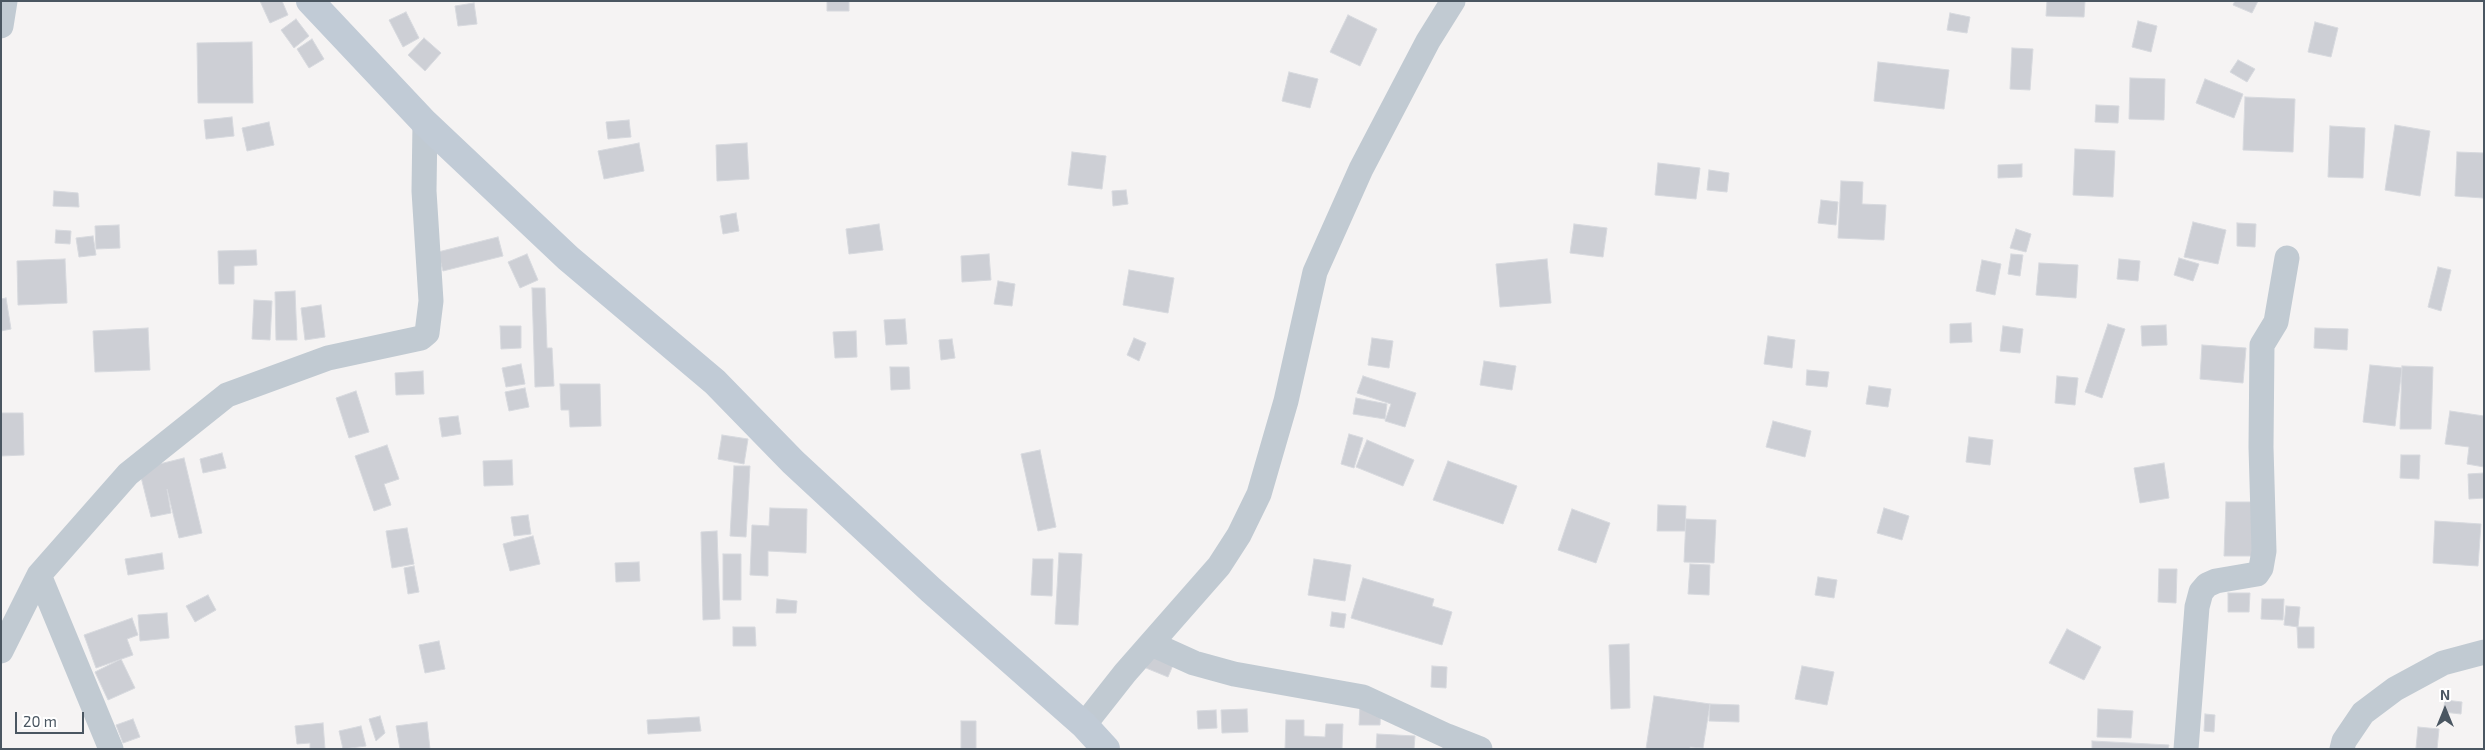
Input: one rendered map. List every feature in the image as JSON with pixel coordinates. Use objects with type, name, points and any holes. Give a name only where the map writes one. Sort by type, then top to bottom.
[{"type":"street","points":[[1,26],[5,1]]},
{"type":"street","points":[[310,1],[425,123],[568,258],[716,382],[793,462],[880,543],[1084,725],[1106,749]]},
{"type":"street","points":[[1084,725],[1219,566],[1239,535],[1259,494],[1286,401],[1315,272],[1361,169],[1428,41],[1453,1]]},
{"type":"street","points":[[1,651],[39,575],[128,474],[227,395],[328,358],[421,338],[427,333],[432,301],[424,192],[425,123]]},
{"type":"street","points":[[2186,749],[2198,607],[2201,592],[2207,585],[2216,581],[2257,574],[2261,568],[2264,551],[2261,447],[2262,345],[2276,322],[2287,258]]},
{"type":"street","points":[[39,575],[111,749]]},
{"type":"street","points":[[1152,644],[1194,663],[1234,674],[1363,697],[1447,736],[1480,749]]},
{"type":"street","points":[[2342,749],[2344,741],[2363,712],[2395,690],[2443,663],[2484,652]]},
{"type":"building","points":[[260,1],[282,1],[288,15],[270,23]]},
{"type":"building","points":[[827,1],[849,1],[849,11],[827,11]]},
{"type":"building","points":[[2047,1],[2085,1],[2084,17],[2046,16]]},
{"type":"building","points":[[2235,1],[2258,1],[2252,13],[2233,5]]},
{"type":"building","points":[[474,3],[477,24],[458,26],[455,6]]},
{"type":"building","points":[[406,12],[419,38],[403,47],[389,20]]},
{"type":"building","points":[[1950,13],[1970,17],[1967,33],[1947,30]]},
{"type":"building","points":[[1348,15],[1377,29],[1360,66],[1330,52]]},
{"type":"building","points":[[296,19],[309,36],[294,48],[281,30]]},
{"type":"building","points":[[2138,21],[2157,26],[2151,52],[2132,47]]},
{"type":"building","points":[[2315,22],[2338,28],[2331,57],[2308,52]]},
{"type":"building","points":[[424,38],[441,53],[425,71],[408,55]]},
{"type":"building","points":[[312,39],[324,59],[309,68],[297,49]]},
{"type":"building","points":[[252,42],[253,103],[198,103],[197,43]]},
{"type":"building","points":[[2012,48],[2033,49],[2030,90],[2010,89]]},
{"type":"building","points":[[2238,60],[2255,69],[2247,82],[2230,72]]},
{"type":"building","points":[[1878,62],[1949,70],[1944,109],[1874,101]]},
{"type":"building","points":[[1289,72],[1318,79],[1310,108],[1282,101]]},
{"type":"building","points":[[2130,78],[2165,79],[2164,120],[2129,119]]},
{"type":"building","points":[[2205,79],[2243,94],[2234,118],[2196,103]]},
{"type":"building","points":[[2245,97],[2295,99],[2293,152],[2243,150]]},
{"type":"building","points":[[2096,105],[2119,106],[2118,123],[2095,122]]},
{"type":"building","points":[[232,117],[234,136],[206,139],[204,120]]},
{"type":"building","points":[[629,120],[631,137],[608,139],[606,122]]},
{"type":"building","points":[[269,122],[274,145],[247,151],[242,128]]},
{"type":"building","points":[[2395,125],[2430,131],[2420,196],[2385,190]]},
{"type":"building","points":[[2330,126],[2365,128],[2363,178],[2328,177]]},
{"type":"building","points":[[639,143],[644,171],[604,179],[598,151]]},
{"type":"building","points":[[747,143],[749,179],[717,181],[716,145]]},
{"type":"building","points":[[2075,149],[2115,151],[2113,197],[2073,195]]},
{"type":"building","points":[[1072,152],[1106,156],[1102,189],[1068,185]]},
{"type":"building","points":[[2457,152],[2484,153],[2483,198],[2455,196]]},
{"type":"building","points":[[1658,163],[1700,168],[1696,199],[1655,195]]},
{"type":"building","points":[[2022,164],[2022,177],[1998,178],[1998,165]]},
{"type":"building","points":[[1709,170],[1729,173],[1727,192],[1707,190]]},
{"type":"building","points":[[1841,181],[1863,182],[1862,204],[1886,205],[1884,240],[1838,238]]},
{"type":"building","points":[[1126,190],[1128,204],[1113,206],[1112,191]]},
{"type":"building","points":[[54,191],[78,193],[79,207],[53,206]]},
{"type":"building","points":[[1821,200],[1838,202],[1836,225],[1818,223]]},
{"type":"building","points":[[736,213],[739,231],[723,234],[720,216]]},
{"type":"building","points":[[2193,222],[2226,230],[2218,264],[2184,257]]},
{"type":"building","points":[[2237,223],[2256,224],[2255,247],[2237,246]]},
{"type":"building","points":[[879,224],[883,250],[849,254],[846,229]]},
{"type":"building","points":[[1574,224],[1607,228],[1603,257],[1570,253]]},
{"type":"building","points":[[119,225],[120,248],[96,249],[95,226]]},
{"type":"building","points":[[2016,229],[2031,234],[2026,252],[2010,248]]},
{"type":"building","points":[[56,230],[71,231],[70,244],[55,243]]},
{"type":"building","points":[[93,236],[96,255],[79,257],[76,238]]},
{"type":"building","points":[[498,237],[503,256],[443,271],[438,252]]},
{"type":"building","points":[[256,250],[257,265],[234,266],[234,284],[219,284],[218,251]]},
{"type":"building","points":[[527,254],[538,280],[520,288],[508,262]]},
{"type":"building","points":[[989,254],[991,280],[962,282],[961,256]]},
{"type":"building","points":[[2011,254],[2023,255],[2020,276],[2008,274]]},
{"type":"building","points":[[2179,258],[2199,264],[2193,281],[2174,275]]},
{"type":"building","points":[[65,259],[67,303],[18,305],[17,261]]},
{"type":"building","points":[[1547,259],[1551,303],[1500,307],[1496,264]]},
{"type":"building","points":[[2119,259],[2140,261],[2138,281],[2117,279]]},
{"type":"building","points":[[1982,260],[2001,264],[1995,295],[1976,291]]},
{"type":"building","points":[[2039,263],[2078,265],[2076,298],[2036,295]]},
{"type":"building","points":[[2438,267],[2451,270],[2441,311],[2428,307]]},
{"type":"building","points":[[1129,270],[1174,278],[1168,313],[1123,305]]},
{"type":"building","points":[[998,281],[1015,284],[1012,306],[994,304]]},
{"type":"building","points":[[532,288],[545,288],[547,348],[552,348],[554,386],[535,387]]},
{"type":"building","points":[[295,291],[297,340],[276,340],[275,292]]},
{"type":"building","points":[[6,298],[11,329],[1,331],[1,299]]},
{"type":"building","points":[[254,300],[272,301],[270,340],[252,339]]},
{"type":"building","points":[[321,305],[325,337],[305,340],[301,308]]},
{"type":"building","points":[[905,319],[907,344],[886,345],[884,320]]},
{"type":"building","points":[[1971,323],[1972,342],[1950,343],[1950,324]]},
{"type":"building","points":[[2108,324],[2125,329],[2102,398],[2085,392]]},
{"type":"building","points":[[2166,325],[2167,345],[2142,346],[2141,326]]},
{"type":"building","points":[[500,326],[521,326],[521,348],[501,349]]},
{"type":"building","points":[[2003,326],[2023,329],[2020,353],[2000,351]]},
{"type":"building","points":[[148,328],[150,370],[95,372],[93,331]]},
{"type":"building","points":[[2315,328],[2348,329],[2347,350],[2314,348]]},
{"type":"building","points":[[856,331],[857,357],[835,358],[833,332]]},
{"type":"building","points":[[1768,336],[1795,340],[1792,368],[1764,364]]},
{"type":"building","points":[[1134,338],[1146,343],[1139,361],[1127,355]]},
{"type":"building","points":[[1372,338],[1393,341],[1389,368],[1368,365]]},
{"type":"building","points":[[952,339],[955,358],[941,360],[939,340]]},
{"type":"building","points":[[2202,345],[2246,348],[2243,383],[2200,379]]},
{"type":"building","points":[[1484,361],[1516,366],[1512,390],[1480,385]]},
{"type":"building","points":[[521,364],[525,384],[506,387],[502,368]]},
{"type":"building","points":[[2370,365],[2402,368],[2395,426],[2363,422]]},
{"type":"building","points":[[2402,366],[2433,367],[2431,429],[2400,429]]},
{"type":"building","points":[[890,367],[909,367],[910,389],[891,390]]},
{"type":"building","points":[[1807,370],[1829,372],[1827,387],[1806,385]]},
{"type":"building","points":[[423,371],[424,394],[396,395],[395,373]]},
{"type":"building","points":[[1363,376],[1416,393],[1405,427],[1385,421],[1391,404],[1357,393]]},
{"type":"building","points":[[2057,376],[2078,378],[2075,405],[2055,403]]},
{"type":"building","points":[[560,384],[600,384],[601,426],[570,427],[569,410],[561,410]]},
{"type":"building","points":[[1869,386],[1891,389],[1888,407],[1866,404]]},
{"type":"building","points":[[525,388],[529,407],[509,411],[505,392]]},
{"type":"building","points":[[356,391],[369,432],[349,438],[336,398]]},
{"type":"building","points":[[1356,398],[1387,404],[1385,419],[1353,414]]},
{"type":"building","points":[[2450,411],[2484,416],[2484,467],[2467,464],[2469,447],[2445,444]]},
{"type":"building","points":[[1,413],[23,413],[24,455],[1,456]]},
{"type":"building","points":[[458,416],[461,434],[442,437],[439,418]]},
{"type":"building","points":[[1773,421],[1811,431],[1805,457],[1766,447]]},
{"type":"building","points":[[1349,434],[1363,438],[1354,468],[1341,464]]},
{"type":"building","points":[[722,435],[748,439],[744,464],[718,459]]},
{"type":"building","points":[[1969,437],[1993,440],[1990,465],[1966,462]]},
{"type":"building","points":[[1367,440],[1414,460],[1403,486],[1356,467]]},
{"type":"building","points":[[387,445],[399,479],[384,484],[391,505],[374,511],[355,456]]},
{"type":"building","points":[[1040,450],[1056,527],[1038,531],[1021,454]]},
{"type":"building","points":[[222,453],[226,468],[203,473],[200,459]]},
{"type":"building","points":[[2401,455],[2420,455],[2419,479],[2400,478]]},
{"type":"building","points":[[184,458],[202,533],[179,538],[167,489],[171,513],[151,517],[139,469]]},
{"type":"building","points":[[512,460],[513,485],[484,486],[483,461]]},
{"type":"building","points":[[1448,461],[1517,486],[1503,524],[1433,500]]},
{"type":"building","points":[[2164,463],[2169,498],[2140,503],[2134,468]]},
{"type":"building","points":[[734,466],[750,466],[746,537],[730,536]]},
{"type":"building","points":[[2484,473],[2484,498],[2469,499],[2468,474]]},
{"type":"building","points":[[2226,502],[2254,502],[2253,556],[2224,556]]},
{"type":"building","points":[[1658,505],[1686,506],[1685,531],[1657,531]]},
{"type":"building","points":[[770,508],[807,509],[806,553],[768,551],[768,576],[750,575],[752,525],[769,526]]},
{"type":"building","points":[[1884,508],[1909,516],[1902,540],[1877,533]]},
{"type":"building","points":[[1572,509],[1610,523],[1596,563],[1558,550]]},
{"type":"building","points":[[528,515],[531,534],[514,536],[511,517]]},
{"type":"building","points":[[1686,519],[1716,520],[1714,563],[1684,562]]},
{"type":"building","points":[[2435,521],[2481,524],[2478,566],[2433,563]]},
{"type":"building","points":[[407,528],[414,564],[392,568],[386,531]]},
{"type":"building","points":[[717,531],[720,619],[703,620],[701,532]]},
{"type":"building","points":[[533,536],[540,564],[510,571],[503,544]]},
{"type":"building","points":[[162,553],[164,569],[128,575],[125,559]]},
{"type":"building","points":[[1059,553],[1082,554],[1078,625],[1055,624]]},
{"type":"building","points":[[723,554],[741,554],[741,600],[723,600]]},
{"type":"building","points":[[1033,559],[1053,559],[1052,596],[1031,595]]},
{"type":"building","points":[[1314,559],[1351,565],[1345,601],[1308,595]]},
{"type":"building","points":[[639,562],[640,581],[616,582],[615,563]]},
{"type":"building","points":[[1690,564],[1710,565],[1709,595],[1688,594]]},
{"type":"building","points":[[414,566],[419,592],[408,594],[404,568]]},
{"type":"building","points":[[2159,569],[2177,569],[2176,603],[2158,602]]},
{"type":"building","points":[[1818,577],[1837,580],[1834,598],[1815,595]]},
{"type":"building","points":[[1363,578],[1434,599],[1432,606],[1452,612],[1442,645],[1351,618]]},
{"type":"building","points":[[2228,593],[2250,593],[2249,612],[2228,612]]},
{"type":"building","points":[[208,595],[216,610],[195,622],[186,606]]},
{"type":"building","points":[[777,599],[797,601],[796,613],[776,613]]},
{"type":"building","points":[[2262,599],[2284,599],[2283,620],[2261,619]]},
{"type":"building","points":[[2286,606],[2300,607],[2298,627],[2284,625]]},
{"type":"building","points":[[1332,612],[1346,614],[1344,628],[1330,626]]},
{"type":"building","points":[[167,613],[169,638],[140,641],[138,615]]},
{"type":"building","points":[[132,618],[138,635],[127,639],[133,655],[96,668],[84,635]]},
{"type":"building","points":[[733,627],[755,627],[756,646],[733,646]]},
{"type":"building","points":[[2297,627],[2314,627],[2314,648],[2298,648]]},
{"type":"building","points":[[2067,629],[2101,647],[2084,680],[2049,663]]},
{"type":"building","points":[[439,641],[445,669],[425,673],[419,645]]},
{"type":"building","points":[[1629,644],[1630,708],[1611,709],[1609,645]]},
{"type":"building","points":[[1151,656],[1173,665],[1168,677],[1146,668]]},
{"type":"building","points":[[121,659],[135,688],[108,700],[95,672]]},
{"type":"building","points":[[1432,666],[1447,667],[1446,688],[1431,687]]},
{"type":"building","points":[[1802,666],[1834,672],[1827,705],[1795,699]]},
{"type":"building","points":[[1654,696],[1710,704],[1703,748],[1646,749]]},
{"type":"building","points":[[2445,700],[2462,702],[2461,714],[2443,712]]},
{"type":"building","points":[[1360,704],[1381,705],[1380,725],[1359,725]]},
{"type":"building","points":[[1710,704],[1739,705],[1739,722],[1709,721]]},
{"type":"building","points":[[1247,709],[1248,732],[1222,733],[1221,710]]},
{"type":"building","points":[[2098,709],[2133,711],[2131,738],[2097,737]]},
{"type":"building","points":[[1216,710],[1217,728],[1198,729],[1197,711]]},
{"type":"building","points":[[2205,714],[2215,715],[2214,732],[2204,731]]},
{"type":"building","points":[[380,716],[385,733],[376,741],[369,719]]},
{"type":"building","points":[[699,717],[701,731],[648,734],[647,720]]},
{"type":"building","points":[[133,719],[140,737],[123,743],[116,725]]},
{"type":"building","points":[[1286,720],[1304,720],[1304,736],[1325,737],[1326,724],[1343,724],[1342,749],[1285,749]]},
{"type":"building","points":[[961,721],[976,721],[976,749],[961,749]]},
{"type":"building","points":[[427,722],[430,749],[400,749],[396,726]]},
{"type":"building","points":[[323,723],[325,749],[310,749],[310,743],[297,744],[295,726]]},
{"type":"building","points":[[361,726],[366,746],[343,749],[339,731]]},
{"type":"building","points":[[2418,727],[2439,729],[2437,749],[2416,748]]},
{"type":"building","points":[[1377,734],[1415,736],[1414,749],[1376,749]]},
{"type":"building","points":[[2092,741],[2169,745],[2168,749],[2092,749]]}]
